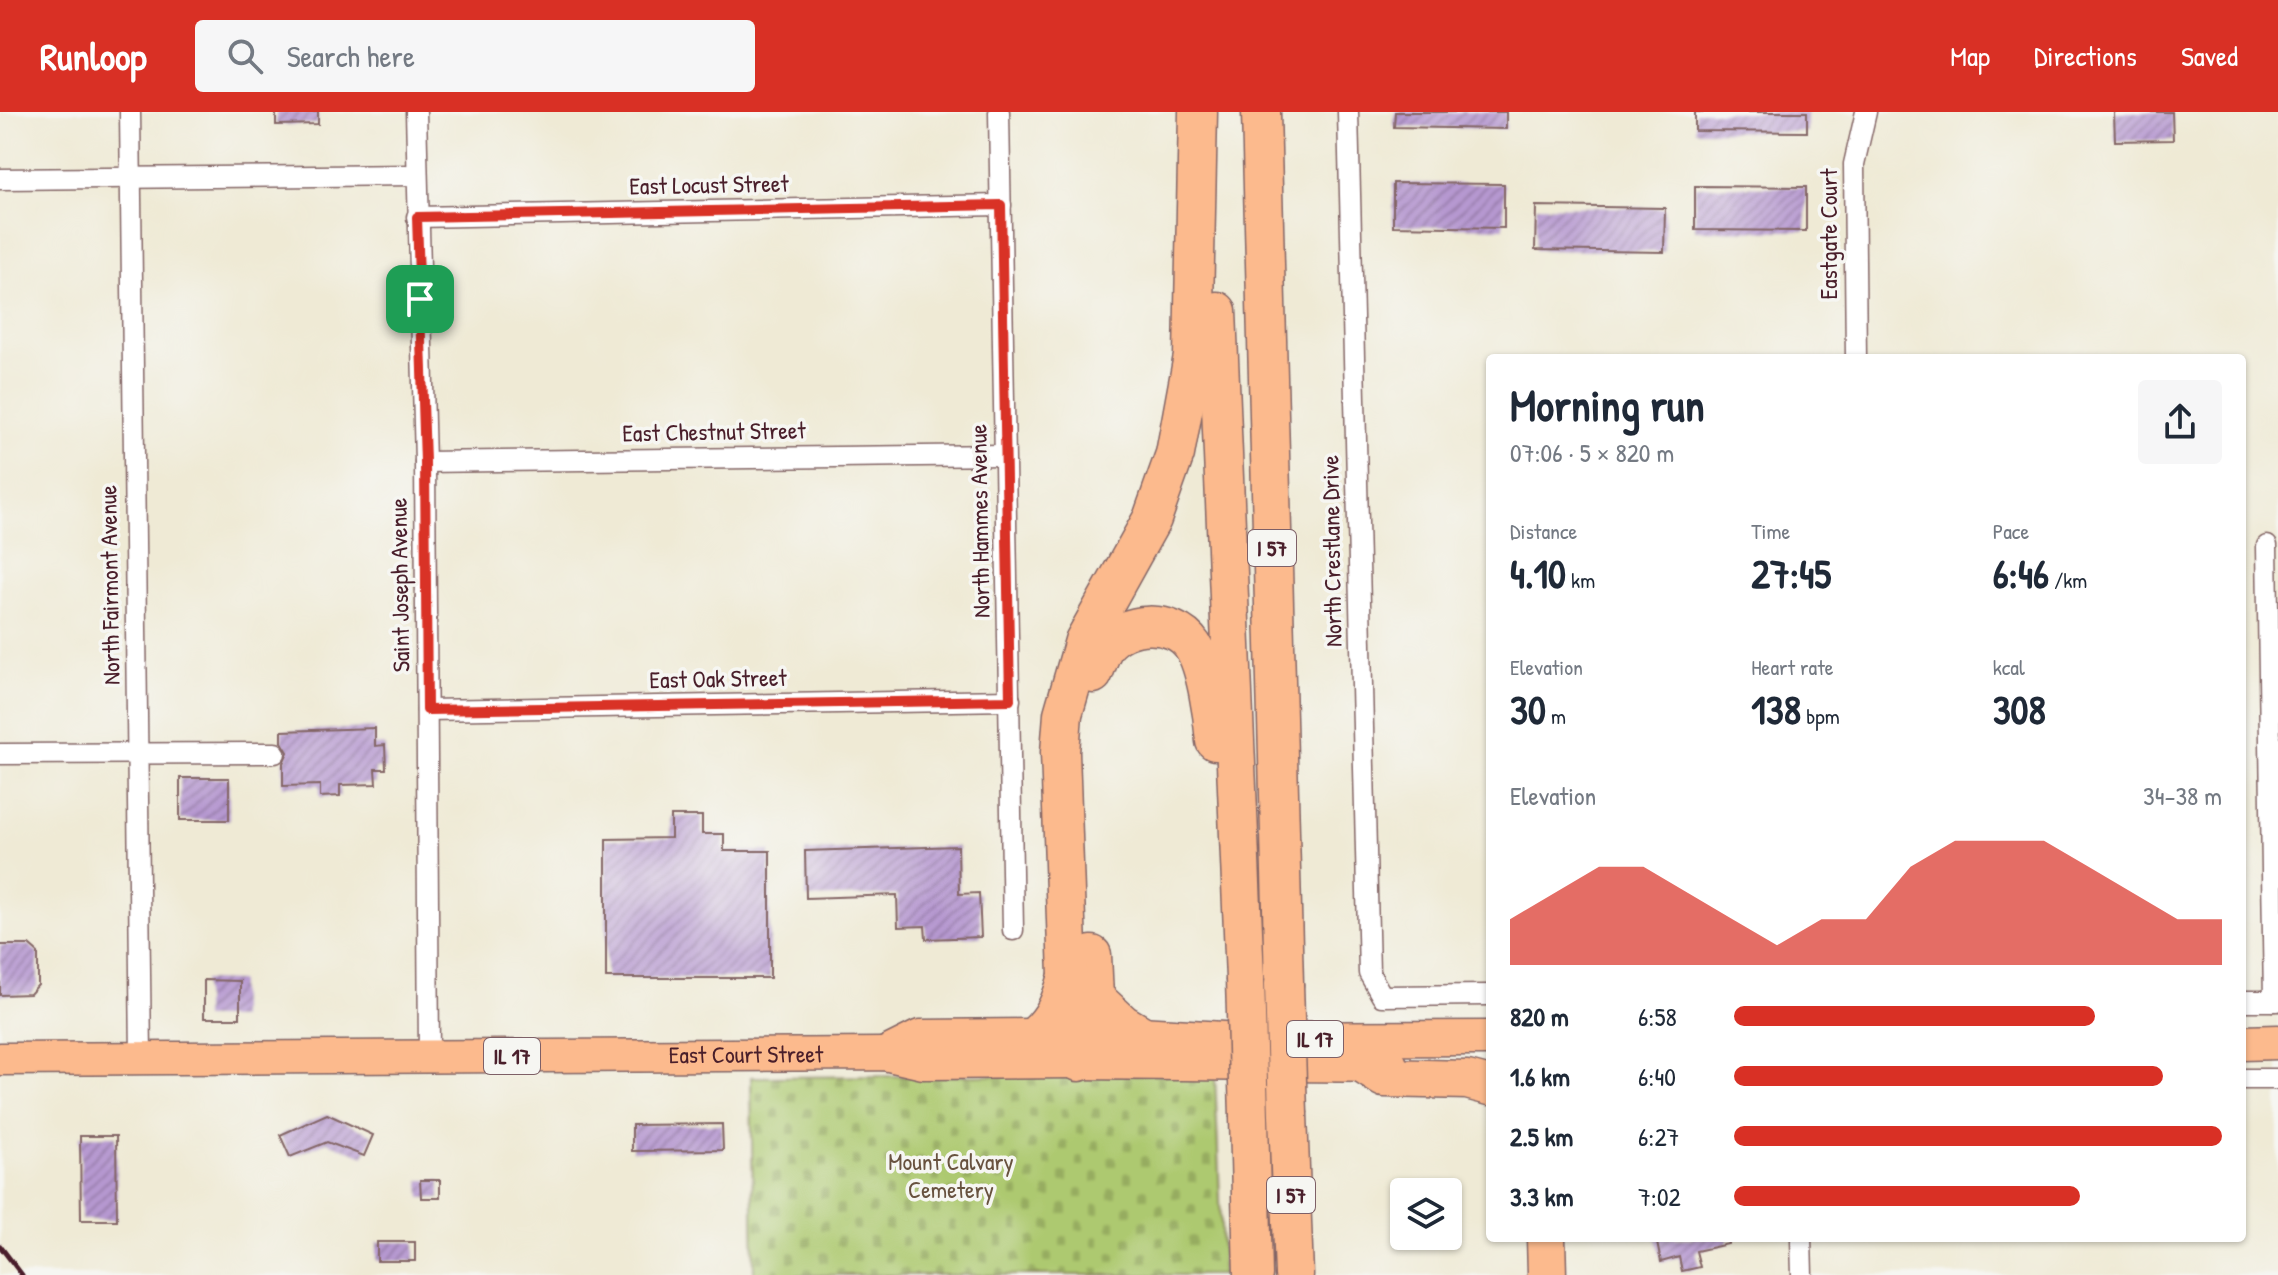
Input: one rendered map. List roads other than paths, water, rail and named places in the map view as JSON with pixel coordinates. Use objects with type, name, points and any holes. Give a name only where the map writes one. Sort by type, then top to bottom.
[{"type":"highway","points":[[1140,1034],[1123,1024],[1081,986],[1060,752],[1063,714],[1084,641],[1152,519],[1175,454],[1193,356],[1198,112]]},
{"type":"highway","name":"I 57","points":[[1208,112],[1239,982],[1248,1101],[1253,1275]]},
{"type":"highway","name":"I 57","points":[[1261,112],[1284,984],[1296,1275]]},
{"type":"highway","points":[[1079,1048],[1086,751],[1093,674],[1105,646],[1117,634],[1133,626],[1165,627],[1180,633],[1191,643],[1199,659],[1214,733],[1239,982]]},
{"type":"highway","points":[[1036,1035],[1061,1003],[1081,986]]},
{"type":"highway","name":"IL 17","points":[[1140,1034],[1223,1039],[1486,1038]]},
{"type":"highway","points":[[2246,1043],[2278,1042]]},
{"type":"highway","name":"East Court Street","points":[[1079,1048],[1362,1064],[1486,1066]]},
{"type":"highway","points":[[1362,1064],[1384,1078],[1467,1080],[1486,1085]]},
{"type":"highway","points":[[1530,1242],[1530,1275]]},
{"type":"highway","points":[[1546,1242],[1547,1275]]},
{"type":"main road","name":"IL 17","points":[[884,1054],[920,1036],[1036,1035],[1079,1048],[1140,1034]]},
{"type":"main road","name":"East Court Street","points":[[0,1059],[884,1054],[923,1063],[1079,1048]]},
{"type":"street","name":"North Fairmont Avenue","points":[[130,112],[141,1058]]},
{"type":"street","name":"Saint Joseph Avenue","points":[[416,112],[425,462],[429,1057]]},
{"type":"street","name":"North Hammes Avenue","points":[[999,112],[1013,930]]},
{"type":"street","name":"North Crestlane Drive","points":[[1348,112],[1369,973],[1382,996],[1486,995]]},
{"type":"street","name":"Eastgate Court","points":[[1856,354],[1854,164],[1866,112]]},
{"type":"street","points":[[0,179],[416,175]]},
{"type":"street","name":"East Locust Street","points":[[417,217],[1001,205]]},
{"type":"street","name":"East Chestnut Street","points":[[425,462],[1004,455]]},
{"type":"street","points":[[2246,1001],[2276,1001],[2267,546]]},
{"type":"street","name":"East Oak Street","points":[[427,710],[1010,700]]},
{"type":"street","points":[[0,754],[275,753]]},
{"type":"street","points":[[2246,1079],[2278,1079]]},
{"type":"street","points":[[1801,1242],[1802,1275]]},
{"type":"railway","points":[[0,1246],[22,1275]]},
{"type":"park label","name":"Mount Calvary Cemetery","points":[[951,1176]]}]
